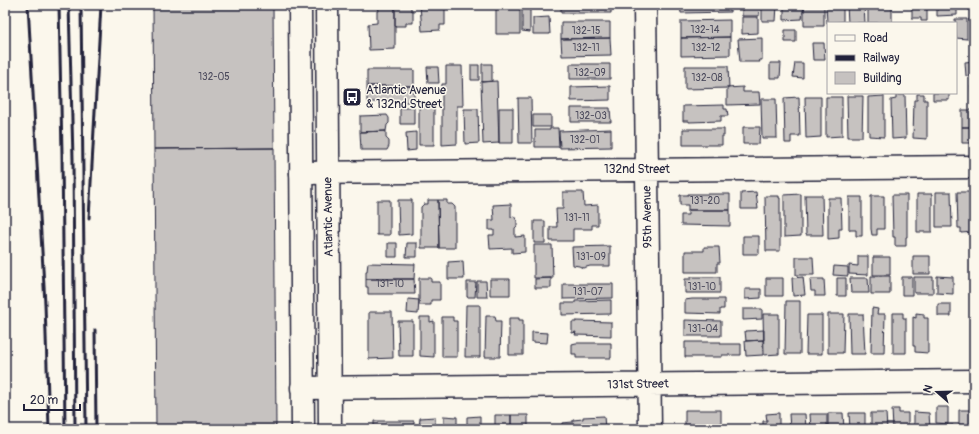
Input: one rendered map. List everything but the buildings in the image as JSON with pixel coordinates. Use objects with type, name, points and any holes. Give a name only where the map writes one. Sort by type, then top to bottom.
[{"type":"street","points":[[300,5],[303,429]]},
{"type":"street","name":"Atlantic Avenue","points":[[327,5],[330,429]]},
{"type":"street","name":"95th Avenue","points":[[645,5],[650,429]]},
{"type":"street","name":"132nd Street","points":[[301,174],[647,169],[974,167]]},
{"type":"street","name":"131st Street","points":[[302,388],[974,381]]},
{"type":"railway","points":[[28,5],[45,304],[49,429]]},
{"type":"railway","points":[[59,5],[65,429]]},
{"type":"railway","points":[[69,5],[73,159],[75,429]]},
{"type":"railway","points":[[81,5],[86,429]]},
{"type":"railway","points":[[89,218],[101,5]]},
{"type":"railway","points":[[95,330],[96,429]]},
{"type":"place","name":"Atlantic Avenue & 132nd Street","points":[[352,97]]}]
